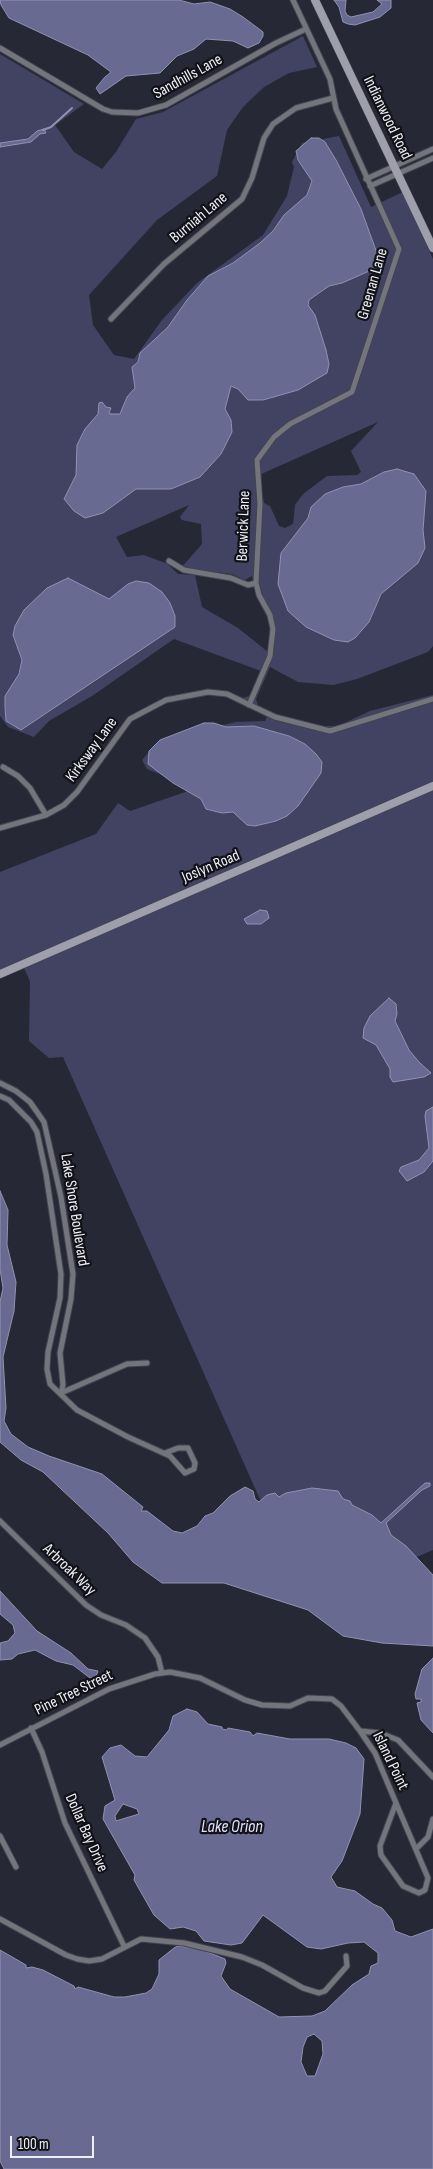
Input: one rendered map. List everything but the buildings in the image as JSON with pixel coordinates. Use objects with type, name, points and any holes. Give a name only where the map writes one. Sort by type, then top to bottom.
[{"type":"street","name":"Greenan Lane","points":[[293,0],[330,78],[333,98],[366,179],[399,249],[352,392]]},
{"type":"street","name":"Indianwood Road","points":[[315,0],[433,248]]},
{"type":"street","name":"Sandhills Lane","points":[[0,48],[103,109],[112,112],[138,113],[166,105],[276,43],[306,29]]},
{"type":"street","name":"Burniah Lane","points":[[111,319],[164,264],[242,199],[252,178],[264,138],[273,124],[296,108],[333,98]]},
{"type":"street","points":[[370,186],[433,149]]},
{"type":"street","points":[[366,179],[433,158]]},
{"type":"street","name":"Berwick Lane","points":[[249,705],[270,656],[273,629],[270,615],[259,595],[256,583],[260,504],[257,460],[274,437],[290,424],[352,392]]},
{"type":"street","points":[[169,561],[184,570],[231,578],[248,586],[256,583]]},
{"type":"street","name":"Kirksway Lane","points":[[0,828],[46,815],[64,805],[77,792],[130,719],[166,700],[208,692],[227,694],[286,721],[330,731],[433,698]]},
{"type":"street","points":[[3,767],[18,776],[30,788],[46,815]]},
{"type":"street","name":"Joslyn Road","points":[[0,974],[433,786]]},
{"type":"street","name":"Lake Shore Boulevard","points":[[0,1083],[30,1102],[44,1122],[60,1188],[73,1274],[71,1299],[60,1353],[63,1385],[61,1393]]},
{"type":"street","name":"Lake Shore Boulevard","points":[[0,1096],[10,1100],[26,1116],[37,1132],[41,1147],[60,1274],[60,1298],[48,1352],[47,1369],[50,1384],[77,1410],[128,1437],[165,1453],[173,1458],[185,1473],[194,1469],[195,1463],[188,1448],[178,1448],[165,1453]]},
{"type":"street","points":[[61,1393],[127,1364],[147,1363]]},
{"type":"street","name":"Arbroak Way","points":[[0,1521],[86,1605],[126,1625],[145,1638],[158,1657],[162,1673]]},
{"type":"street","name":"Pine Tree Street","points":[[0,1745],[109,1688],[162,1673],[185,1674],[200,1678],[245,1700],[262,1705],[290,1706],[308,1698],[332,1699],[360,1731]]},
{"type":"street","name":"Dollar Bay Drive","points":[[31,1728],[42,1752],[66,1823],[124,1946]]},
{"type":"street","points":[[360,1731],[380,1733],[398,1740],[433,1777]]},
{"type":"street","name":"Island Point","points":[[360,1731],[375,1753],[428,1878],[426,1890],[419,1893],[403,1886],[381,1855],[380,1846],[396,1803]]},
{"type":"street","points":[[416,1849],[428,1837],[433,1819]]},
{"type":"street","points":[[0,1836],[16,1867]]},
{"type":"street","points":[[0,1919],[66,1956],[77,1959],[90,1961],[102,1959],[135,1940],[152,1939],[210,1949],[262,1965],[303,1988],[319,1993],[325,1991],[347,1966],[346,1956]]},
{"type":"shaded area","points":[[303,36],[317,67],[289,73],[264,87],[243,107],[227,130],[217,176],[157,220],[89,295],[93,325],[114,355],[134,359],[162,320],[197,283],[263,235],[287,196],[294,167],[292,162],[302,143],[339,136],[371,207],[403,192],[433,259],[433,646],[428,652],[357,679],[333,685],[298,682],[270,667],[256,699],[258,706],[277,714],[318,726],[338,726],[370,711],[433,695],[433,1550],[307,1605],[63,1057],[49,1058],[29,1041],[30,981],[21,962],[0,971],[0,872],[96,834],[118,803],[130,811],[191,790],[180,782],[147,769],[142,760],[152,748],[206,729],[236,722],[265,721],[267,717],[240,703],[242,698],[250,696],[261,671],[174,639],[92,696],[49,721],[34,737],[8,727],[0,716],[0,54],[84,104],[55,125],[74,152],[102,169],[116,152],[136,119],[163,112]],"holes":[[[378,422],[351,451],[361,472],[357,475],[327,476],[303,494],[295,505],[293,524],[285,528],[279,526],[270,506],[264,503],[259,475]],[[189,505],[180,517],[182,520],[201,524],[202,544],[181,568],[232,574],[245,580],[252,576],[256,595],[271,626],[268,652],[238,628],[202,607],[195,575],[178,574],[168,564],[144,555],[127,557],[116,537]]]},
{"type":"water","points":[[0,0],[179,0],[194,4],[210,2],[230,9],[243,17],[263,32],[263,36],[259,43],[248,48],[233,41],[206,39],[194,49],[177,56],[160,73],[126,76],[100,94],[96,88],[111,72],[88,55],[9,18]]},
{"type":"water","points":[[334,0],[346,0],[345,11],[351,17],[373,12],[382,4],[377,0],[391,0],[391,8],[380,17],[355,25],[343,22],[339,7]]},
{"type":"water","points":[[44,129],[46,133],[40,134],[31,142],[0,147],[0,143],[28,139],[37,131]]},
{"type":"water","points":[[311,138],[319,138],[325,142],[336,160],[361,209],[378,256],[378,263],[374,269],[342,283],[329,286],[309,300],[308,305],[315,315],[326,350],[329,364],[327,373],[298,390],[263,400],[248,400],[238,389],[231,386],[225,409],[231,420],[232,432],[221,454],[200,477],[171,489],[136,489],[103,513],[85,518],[74,511],[64,499],[76,475],[77,445],[85,429],[98,414],[99,403],[102,402],[106,407],[111,408],[109,413],[120,414],[127,397],[135,388],[132,367],[138,362],[140,353],[168,327],[187,300],[208,276],[233,263],[260,243],[273,231],[284,215],[307,195],[312,181],[298,160],[296,151]]},
{"type":"water","points":[[397,469],[414,474],[426,491],[423,530],[425,548],[418,563],[381,594],[369,622],[355,638],[348,642],[334,640],[306,627],[288,611],[278,584],[281,553],[308,518],[311,507],[325,494],[343,487],[361,484],[384,472]]},
{"type":"water","points":[[68,578],[109,599],[128,584],[136,581],[149,583],[162,592],[170,603],[175,616],[175,627],[21,730],[6,721],[5,707],[5,696],[19,674],[22,660],[13,635],[15,626],[24,610],[47,588]]},
{"type":"water","points":[[204,723],[214,723],[226,727],[254,726],[289,736],[305,744],[316,754],[322,762],[321,773],[298,806],[287,816],[276,821],[255,826],[247,825],[233,812],[222,813],[206,809],[201,799],[173,783],[148,764],[149,751],[160,740]]},
{"type":"water","points":[[260,910],[267,911],[269,918],[261,924],[247,924],[244,919]]},
{"type":"water","points":[[389,998],[396,1004],[397,1014],[395,1021],[409,1050],[431,1073],[424,1077],[393,1082],[390,1077],[390,1069],[376,1045],[363,1038],[364,1028],[370,1016]]},
{"type":"water","points":[[433,1107],[433,1161],[424,1172],[407,1181],[399,1171],[401,1167],[419,1160],[429,1148],[425,1116],[426,1111]]},
{"type":"water","points":[[0,1191],[8,1210],[7,1245],[16,1282],[14,1311],[3,1357],[6,1408],[4,1421],[11,1434],[28,1447],[102,1474],[143,1507],[141,1511],[147,1511],[173,1531],[182,1533],[197,1526],[205,1516],[213,1513],[230,1496],[245,1487],[253,1491],[255,1499],[259,1502],[267,1495],[275,1493],[279,1497],[286,1493],[312,1488],[338,1491],[343,1499],[350,1501],[352,1505],[372,1515],[381,1523],[425,1483],[430,1483],[430,1486],[422,1490],[386,1523],[391,1535],[406,1546],[433,1575],[433,1646],[382,1643],[343,1636],[308,1610],[224,1583],[162,1583],[133,1562],[108,1533],[43,1472],[21,1460],[0,1442],[0,1302],[3,1288],[0,1269]]},
{"type":"water","points":[[0,1591],[37,1631],[71,1653],[88,1669],[98,1671],[94,1681],[73,1665],[56,1661],[35,1650],[18,1654],[12,1659],[0,1660],[0,1643],[8,1641],[15,1633],[13,1625],[0,1614]]},
{"type":"water","points":[[433,1658],[433,1733],[421,1720],[417,1703],[421,1702],[421,1699],[416,1699],[415,1694],[422,1669]]},
{"type":"water","name":"Lake Orion","points":[[187,1709],[197,1712],[208,1724],[227,1730],[228,1728],[250,1732],[253,1736],[257,1733],[290,1739],[329,1739],[346,1743],[356,1748],[364,1759],[360,1814],[342,1861],[331,1877],[337,1887],[355,1891],[382,1908],[392,1920],[395,1931],[411,1937],[433,1929],[433,2169],[4,2169],[0,2161],[0,1950],[26,1965],[26,1968],[32,1967],[43,1970],[74,1986],[75,1989],[78,1987],[114,1997],[125,1997],[146,1993],[152,1989],[159,1974],[159,1960],[174,1948],[178,1946],[200,1949],[225,1959],[226,1963],[221,1976],[230,1989],[279,2017],[312,2016],[325,2011],[352,1985],[369,1974],[371,1966],[378,1963],[378,1953],[364,1942],[348,1943],[321,1949],[307,1947],[263,1915],[242,1943],[231,1945],[204,1941],[196,1931],[183,1927],[170,1929],[154,1915],[134,1880],[135,1875],[103,1819],[105,1806],[115,1800],[102,1757],[110,1748],[121,1745],[135,1756],[147,1757],[169,1730],[173,1716]],"holes":[[[123,1804],[137,1809],[139,1814],[116,1821],[115,1816]],[[314,2034],[322,2041],[323,2054],[315,2076],[307,2076],[301,2062],[303,2047],[307,2037]]]},
{"type":"waterway","points":[[43,130],[51,127],[72,108]]}]
